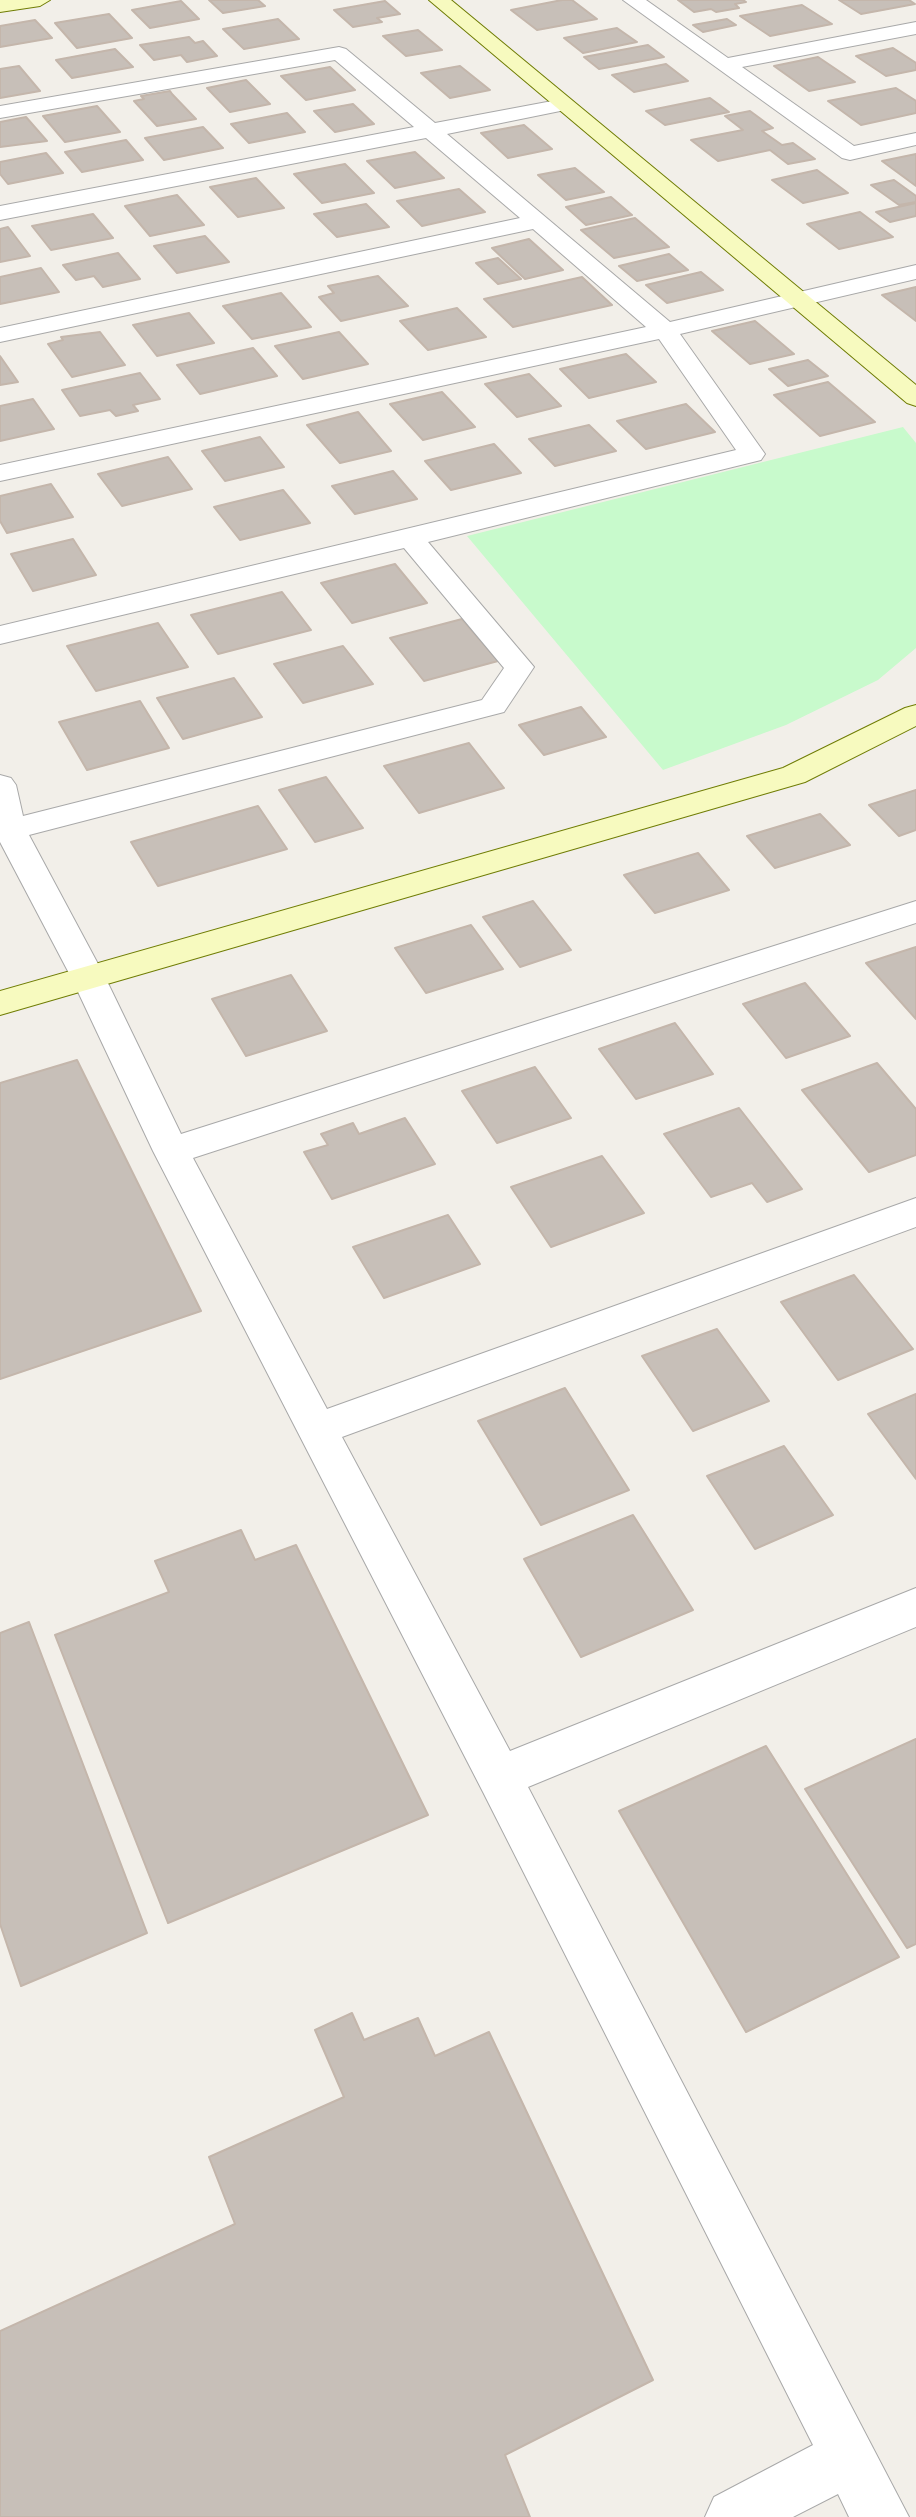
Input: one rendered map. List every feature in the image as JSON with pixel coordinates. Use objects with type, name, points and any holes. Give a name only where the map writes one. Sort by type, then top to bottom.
[{"type":"street","points":[[0,6],[40,0]]},
{"type":"street","points":[[439,0],[563,105],[803,298],[916,398]]},
{"type":"street","points":[[633,0],[850,153],[916,139]]},
{"type":"street","points":[[726,64],[916,28]]},
{"type":"street","points":[[0,112],[339,53],[433,130],[665,330],[752,454],[0,635]]},
{"type":"street","points":[[0,213],[563,105]]},
{"type":"street","points":[[0,335],[539,221]]},
{"type":"street","points":[[0,473],[665,330],[916,272]]},
{"type":"street","points":[[5,831],[493,706],[519,667],[410,538]]},
{"type":"street","points":[[0,1003],[794,775],[916,714]]},
{"type":"street","points":[[0,785],[5,831],[88,977],[171,1150],[499,1777],[880,2517]]},
{"type":"street","points":[[171,1150],[916,912]]},
{"type":"street","points":[[316,1430],[916,1212]]},
{"type":"street","points":[[499,1777],[916,1607]]},
{"type":"street","points":[[734,2517],[849,2457]]},
{"type":"green space","points":[[903,427],[916,443],[916,648],[878,680],[786,725],[663,770],[467,536]]},
{"type":"building","points":[[209,0],[258,0],[265,6],[223,13]]},
{"type":"building","points":[[572,0],[597,19],[537,30],[511,10]]},
{"type":"building","points":[[678,0],[746,2],[735,4],[739,8],[694,12]]},
{"type":"building","points":[[839,0],[909,0],[915,4],[861,14]]},
{"type":"building","points":[[181,1],[199,19],[150,28],[132,10]]},
{"type":"building","points":[[385,1],[400,14],[377,18],[382,22],[353,27],[334,10]]},
{"type":"building","points":[[802,5],[832,24],[770,36],[740,16]]},
{"type":"building","points":[[109,14],[132,38],[77,48],[55,23]]},
{"type":"building","points":[[278,19],[299,39],[244,49],[223,29]]},
{"type":"building","points":[[727,19],[736,25],[703,32],[693,25]]},
{"type":"building","points":[[35,20],[52,38],[0,47],[0,26]]},
{"type":"building","points":[[617,28],[637,42],[583,53],[564,38]]},
{"type":"building","points":[[418,30],[442,50],[406,56],[383,36]]},
{"type":"building","points":[[189,37],[195,43],[203,41],[217,56],[187,62],[181,55],[154,60],[140,45]]},
{"type":"building","points":[[648,45],[664,57],[599,69],[584,57]]},
{"type":"building","points":[[893,48],[916,63],[916,70],[886,76],[856,56]]},
{"type":"building","points":[[115,49],[133,67],[72,78],[56,60]]},
{"type":"building","points":[[818,57],[855,82],[809,91],[774,66]]},
{"type":"building","points":[[666,64],[688,81],[634,92],[612,75]]},
{"type":"building","points":[[19,66],[40,91],[0,98],[0,69]]},
{"type":"building","points":[[460,66],[490,90],[450,98],[421,73]]},
{"type":"building","points":[[330,67],[355,90],[306,100],[281,76]]},
{"type":"building","points":[[246,80],[270,104],[230,112],[207,88]]},
{"type":"building","points":[[896,88],[916,101],[916,113],[861,125],[828,101]]},
{"type":"building","points":[[170,91],[196,119],[157,126],[134,101],[144,99],[141,96]]},
{"type":"building","points":[[710,98],[729,112],[665,125],[646,111]]},
{"type":"building","points":[[353,104],[374,124],[335,132],[314,111]]},
{"type":"building","points":[[97,106],[120,132],[65,142],[43,116]]},
{"type":"building","points":[[750,111],[773,128],[762,131],[782,145],[793,143],[815,159],[788,164],[770,150],[718,161],[691,140],[743,130],[725,116]]},
{"type":"building","points":[[287,113],[305,132],[249,143],[231,124]]},
{"type":"building","points":[[26,117],[47,141],[0,147],[0,122]]},
{"type":"building","points":[[524,125],[552,149],[508,158],[481,133]]},
{"type":"building","points":[[203,127],[223,148],[164,160],[145,138]]},
{"type":"building","points":[[126,140],[143,160],[82,172],[65,152]]},
{"type":"building","points":[[415,152],[444,178],[395,188],[367,161]]},
{"type":"building","points":[[46,153],[63,173],[8,184],[0,174],[0,162]]},
{"type":"building","points":[[916,154],[916,186],[882,161]]},
{"type":"building","points":[[345,164],[374,193],[322,203],[294,174]]},
{"type":"building","points":[[575,168],[604,192],[566,200],[538,175]]},
{"type":"building","points":[[817,170],[848,193],[803,203],[772,180]]},
{"type":"building","points":[[256,178],[284,208],[238,217],[210,187]]},
{"type":"building","points":[[894,180],[916,196],[916,202],[899,205],[871,185]]},
{"type":"building","points":[[459,189],[485,212],[422,226],[397,201]]},
{"type":"building","points":[[177,195],[204,225],[150,236],[125,206]]},
{"type":"building","points":[[611,197],[632,215],[586,225],[566,207]]},
{"type":"building","points":[[916,203],[916,216],[890,222],[876,212]]},
{"type":"building","points":[[366,204],[389,227],[337,237],[314,214]]},
{"type":"building","points":[[860,212],[893,237],[839,249],[807,224]]},
{"type":"building","points":[[93,214],[113,238],[51,250],[32,226]]},
{"type":"building","points":[[635,218],[669,247],[614,258],[581,230]]},
{"type":"building","points":[[8,227],[30,256],[0,262],[0,229]]},
{"type":"building","points":[[205,236],[229,262],[177,273],[154,246]]},
{"type":"building","points":[[529,239],[563,270],[525,279],[492,248]]},
{"type":"building","points":[[118,253],[140,279],[103,287],[94,276],[76,280],[63,265]]},
{"type":"building","points":[[669,254],[688,270],[637,281],[619,266]]},
{"type":"building","points":[[498,258],[521,279],[498,284],[476,263]]},
{"type":"building","points":[[41,268],[59,292],[0,304],[0,277]]},
{"type":"building","points":[[701,272],[723,290],[667,303],[646,285]]},
{"type":"building","points":[[378,276],[408,306],[341,321],[319,297],[334,293],[328,286]]},
{"type":"building","points":[[582,277],[612,305],[513,327],[484,299]]},
{"type":"building","points":[[916,287],[916,321],[882,295]]},
{"type":"building","points":[[281,293],[311,327],[252,339],[223,306]]},
{"type":"building","points":[[457,308],[486,337],[428,350],[400,321]]},
{"type":"building","points":[[189,313],[214,343],[157,356],[133,325]]},
{"type":"building","points":[[755,321],[794,354],[750,364],[712,331]]},
{"type":"building","points":[[100,332],[125,365],[72,377],[48,344],[63,340],[61,337]]},
{"type":"building","points":[[339,332],[368,364],[303,379],[275,346]]},
{"type":"building","points":[[253,348],[277,376],[200,394],[177,365]]},
{"type":"building","points":[[626,354],[656,382],[589,398],[560,369]]},
{"type":"building","points":[[0,356],[18,382],[0,385]]},
{"type":"building","points":[[808,360],[828,376],[788,386],[769,369]]},
{"type":"building","points":[[140,373],[160,399],[133,405],[138,411],[116,416],[110,410],[80,416],[62,390]]},
{"type":"building","points":[[529,374],[561,406],[517,417],[485,384]]},
{"type":"building","points":[[828,382],[875,422],[820,436],[774,395]]},
{"type":"building","points":[[442,392],[475,427],[423,440],[390,404]]},
{"type":"building","points":[[33,399],[54,429],[0,441],[0,406]]},
{"type":"building","points":[[686,404],[715,432],[646,449],[617,421]]},
{"type":"building","points":[[358,412],[391,451],[340,463],[307,425]]},
{"type":"building","points":[[589,425],[616,451],[555,466],[529,439]]},
{"type":"building","points":[[260,437],[284,467],[225,481],[202,451]]},
{"type":"building","points":[[494,444],[521,473],[451,490],[425,461]]},
{"type":"building","points":[[168,457],[192,489],[122,506],[98,474]]},
{"type":"building","points":[[393,471],[417,499],[355,514],[332,486]]},
{"type":"building","points":[[51,484],[73,517],[7,533],[0,521],[0,496]]},
{"type":"building","points":[[283,490],[310,523],[240,540],[214,507]]},
{"type":"building","points":[[73,539],[96,575],[33,591],[11,554]]},
{"type":"building","points":[[395,564],[427,603],[352,623],[321,583]]},
{"type":"building","points":[[282,592],[311,630],[218,654],[191,615]]},
{"type":"building","points":[[462,619],[498,661],[424,681],[390,638]]},
{"type":"building","points":[[158,623],[188,667],[96,691],[67,646]]},
{"type":"building","points":[[343,646],[373,684],[303,703],[274,664]]},
{"type":"building","points":[[234,678],[262,717],[183,739],[157,698]]},
{"type":"building","points":[[140,701],[169,748],[87,770],[59,722]]},
{"type":"building","points":[[581,707],[606,737],[544,755],[519,725]]},
{"type":"building","points":[[469,743],[504,788],[419,813],[384,766]]},
{"type":"building","points":[[326,777],[363,828],[315,842],[279,790]]},
{"type":"building","points":[[916,790],[916,830],[899,836],[869,805]]},
{"type":"building","points":[[258,806],[287,849],[158,886],[131,842]]},
{"type":"building","points":[[820,814],[850,845],[775,868],[747,836]]},
{"type":"building","points":[[698,853],[729,890],[655,913],[624,875]]},
{"type":"building","points":[[533,901],[571,950],[520,967],[483,917]]},
{"type":"building","points":[[471,925],[503,969],[426,993],[395,948]]},
{"type":"building","points":[[916,947],[916,1019],[866,963]]},
{"type":"building","points":[[291,975],[327,1031],[246,1056],[212,999]]},
{"type":"building","points":[[805,983],[850,1036],[786,1058],[743,1004]]},
{"type":"building","points":[[675,1023],[713,1074],[636,1099],[599,1049]]},
{"type":"building","points":[[77,1060],[201,1311],[0,1379],[0,1083]]},
{"type":"building","points":[[877,1063],[916,1109],[916,1155],[869,1172],[802,1090]]},
{"type":"building","points":[[535,1067],[571,1118],[497,1143],[462,1091]]},
{"type":"building","points":[[739,1108],[802,1189],[767,1202],[752,1183],[711,1197],[664,1134]]},
{"type":"building","points":[[405,1118],[435,1164],[332,1199],[304,1152],[328,1145],[321,1134],[353,1123],[359,1134]]},
{"type":"building","points":[[602,1156],[644,1213],[551,1247],[511,1187]]},
{"type":"building","points":[[448,1215],[480,1264],[384,1298],[353,1247]]},
{"type":"building","points":[[854,1275],[913,1349],[838,1380],[781,1302]]},
{"type":"building","points":[[717,1329],[769,1401],[693,1431],[642,1356]]},
{"type":"building","points":[[565,1388],[629,1490],[541,1525],[478,1421]]},
{"type":"building","points":[[916,1394],[916,1479],[868,1414]]},
{"type":"building","points":[[784,1446],[833,1515],[755,1549],[707,1476]]},
{"type":"building","points":[[633,1515],[693,1610],[581,1657],[524,1559]]},
{"type":"building","points":[[241,1530],[255,1560],[296,1545],[428,1815],[168,1923],[55,1635],[169,1592],[155,1561]]},
{"type":"building","points":[[29,1622],[147,1933],[21,1986],[0,1924],[0,1633]]},
{"type":"building","points":[[916,1739],[916,1944],[907,1948],[805,1789]]},
{"type":"building","points":[[766,1746],[899,1957],[746,2032],[619,1811]]},
{"type":"building","points":[[352,2013],[364,2040],[418,2018],[435,2056],[489,2032],[653,2380],[505,2455],[530,2517],[0,2517],[0,2331],[235,2224],[209,2157],[344,2097],[315,2030]]}]
